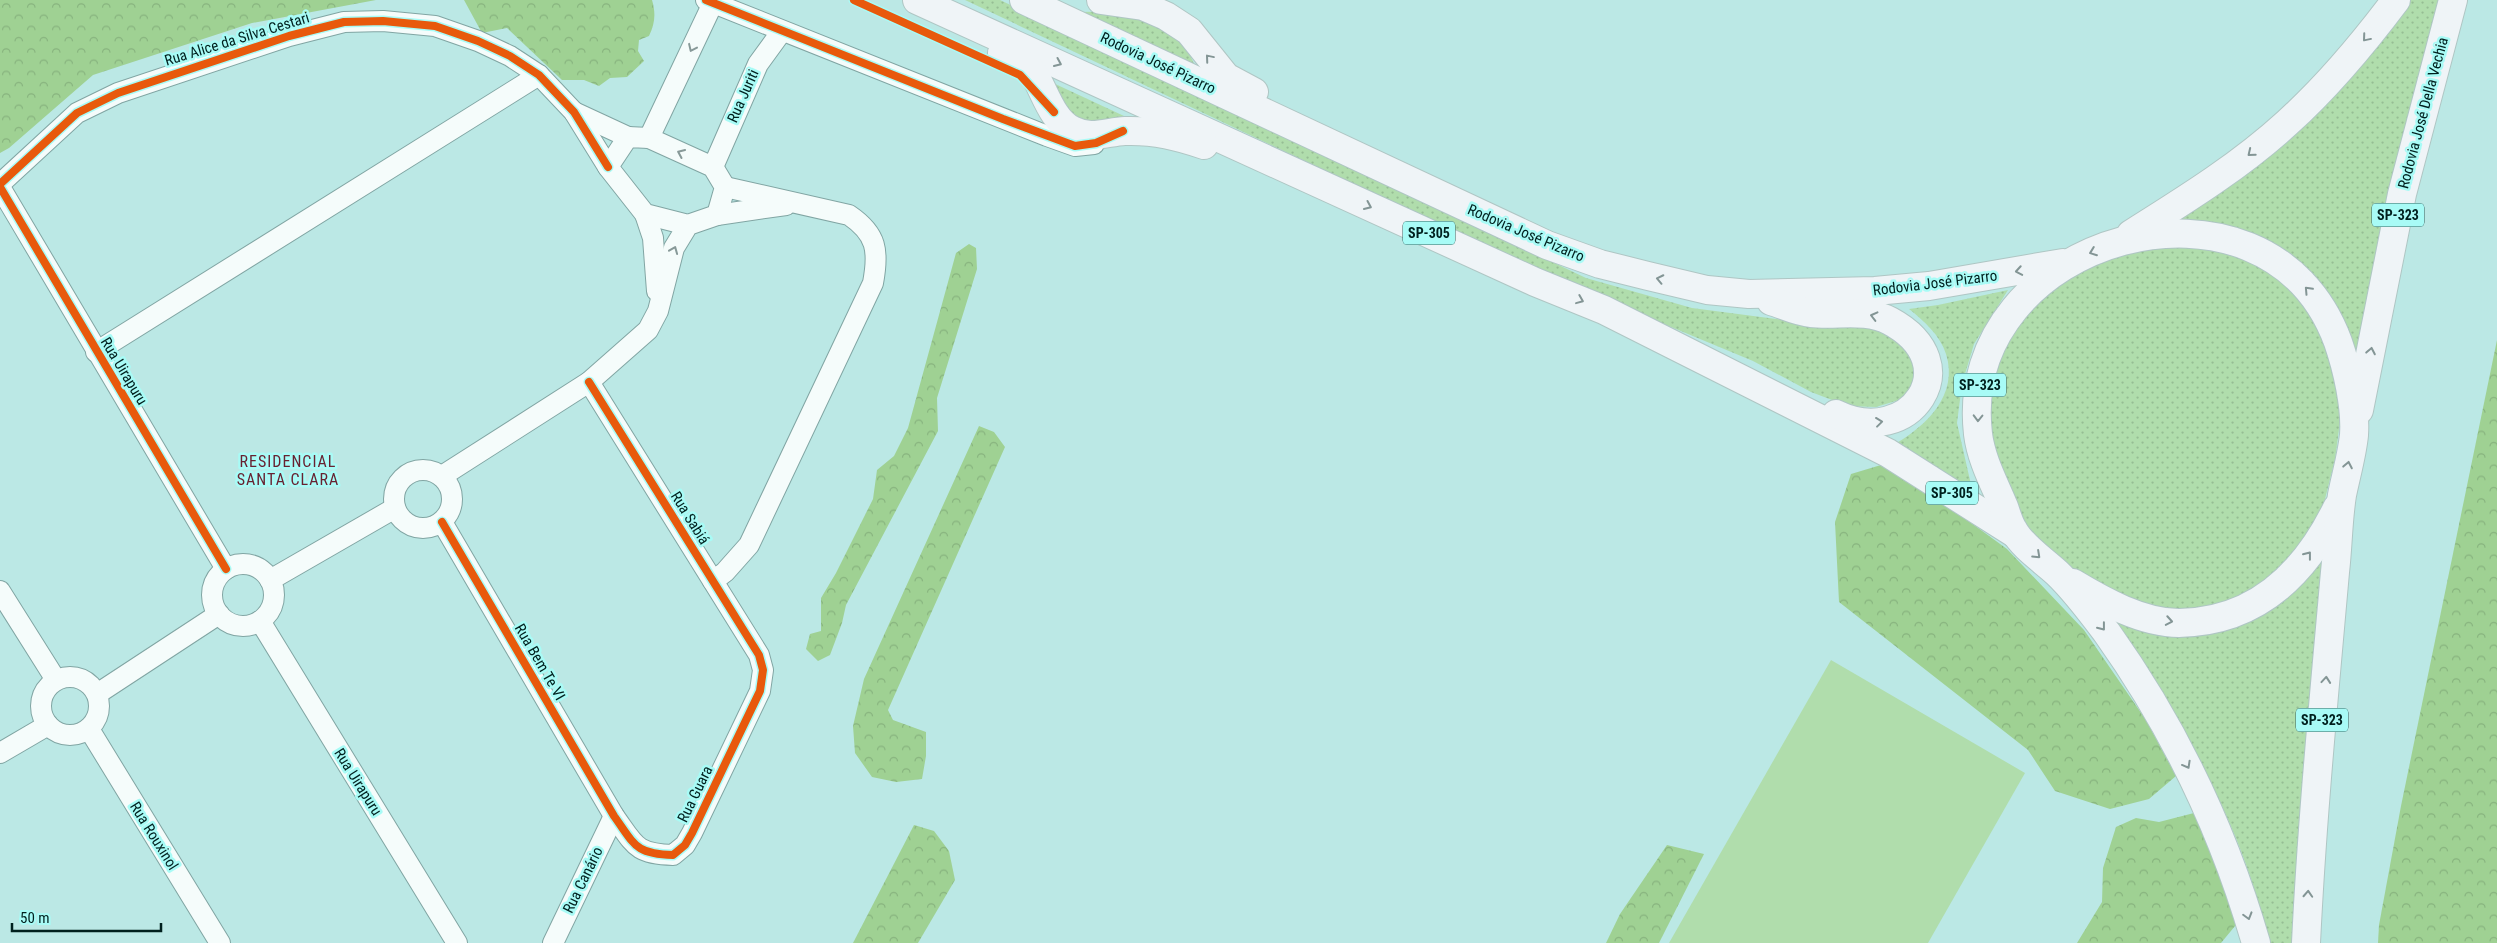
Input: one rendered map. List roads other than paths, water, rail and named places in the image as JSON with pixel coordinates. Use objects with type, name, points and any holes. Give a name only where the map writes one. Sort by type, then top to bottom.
[{"type":"main road","points":[[908,0],[960,32],[1022,63],[1033,73],[1050,124],[1088,135],[1101,136],[1123,131],[1149,132],[1187,139],[1236,158],[1287,168]]},
{"type":"main road","points":[[917,0],[1287,168]]},
{"type":"main road","name":"Rodovia José Pizarro","points":[[1024,0],[1547,245],[1600,264],[1708,290],[1749,294],[1875,291],[1920,287],[2067,262]]},
{"type":"main road","points":[[1101,0],[1143,6],[1166,16],[1189,31],[1226,77],[1304,116],[1334,145]]},
{"type":"main road","name":"SP-323","points":[[2119,242],[2234,166],[2287,123],[2336,74],[2396,0]]},
{"type":"main road","name":"Rodovia José Della Vechia","points":[[2354,433],[2402,194],[2453,0]]},
{"type":"main road","name":"SP-305","points":[[1287,168],[1535,282],[1604,310],[1888,453],[2014,533]]},
{"type":"main road","name":"SP-323","points":[[2256,943],[2240,887],[2199,787],[2148,695],[2106,631],[2060,576],[2014,533],[1984,460],[1978,433],[1978,397],[1983,363],[1994,338],[2015,308],[2067,262],[2119,242],[2163,233],[2209,234],[2252,247],[2288,268],[2318,301],[2338,341],[2350,384],[2354,433],[2342,498],[2310,854],[2306,943]]},
{"type":"main road","points":[[1734,376],[1777,385],[1843,418],[1866,424],[1881,424],[1905,414],[1917,402],[1925,387],[1929,366],[1924,350],[1909,333],[1888,320],[1860,313],[1810,314],[1749,294]]},
{"type":"main road","name":"SP-323","points":[[2060,576],[2122,609],[2151,618],[2178,623],[2224,617],[2263,599],[2286,583],[2324,535],[2342,498]]},
{"type":"street","points":[[649,138],[710,2],[782,31],[1050,124],[1062,130],[1075,146],[1096,144],[1123,131]]},
{"type":"street","name":"Rua Alice da Silva Cestari","points":[[0,185],[77,113],[118,93],[289,36],[344,22],[383,21],[435,26],[478,41],[510,56],[539,74],[574,112],[608,167],[645,214],[653,238],[658,311]]},
{"type":"street","name":"Rua Juriti","points":[[713,167],[758,64],[782,31]]},
{"type":"street","points":[[96,352],[539,74]]},
{"type":"street","points":[[574,112],[628,136],[649,138],[713,167],[725,187],[849,215],[861,223],[872,240],[877,260],[873,283],[749,545],[725,572],[713,581]]},
{"type":"street","points":[[608,167],[628,136]]},
{"type":"street","name":"Rua Uirapuru","points":[[0,185],[96,352],[226,569]]},
{"type":"street","points":[[717,215],[725,187]]},
{"type":"street","points":[[645,214],[688,225],[717,215],[798,203]]},
{"type":"street","points":[[442,476],[589,382],[648,330],[658,311],[674,248],[688,225]]},
{"type":"street","name":"Rua Sabiá","points":[[589,382],[759,655],[764,670]]},
{"type":"street","points":[[425,469],[442,476],[448,482],[453,499],[452,508],[442,522],[434,527],[415,527],[406,523],[395,508],[395,489],[406,474],[425,469]]},
{"type":"street","points":[[270,580],[395,508]]},
{"type":"street","name":"Rua Bem Te VI","points":[[442,522],[614,816]]},
{"type":"street","points":[[245,564],[263,572],[270,580],[274,598],[272,607],[260,622],[243,626],[233,625],[219,614],[214,605],[213,590],[219,576],[226,569],[245,564]]},
{"type":"street","points":[[0,591],[56,680]]},
{"type":"street","points":[[97,694],[219,614]]},
{"type":"street","name":"Rua Uirapuru","points":[[260,622],[457,943]]},
{"type":"street","name":"Rua Guara","points":[[614,816],[638,848],[656,854],[674,855],[685,845],[760,691],[764,670]]},
{"type":"street","points":[[75,677],[84,680],[97,694],[99,713],[89,729],[72,736],[63,734],[48,725],[41,709],[41,700],[49,685],[56,680],[75,677]]},
{"type":"street","points":[[0,753],[48,725]]},
{"type":"street","name":"Rua Rouxinol","points":[[89,729],[220,943]]},
{"type":"street","name":"Rua Canário","points":[[553,943],[614,816]]},
{"type":"district","name":"RESIDENCIAL SANTA CLARA","points":[[288,470]]}]
